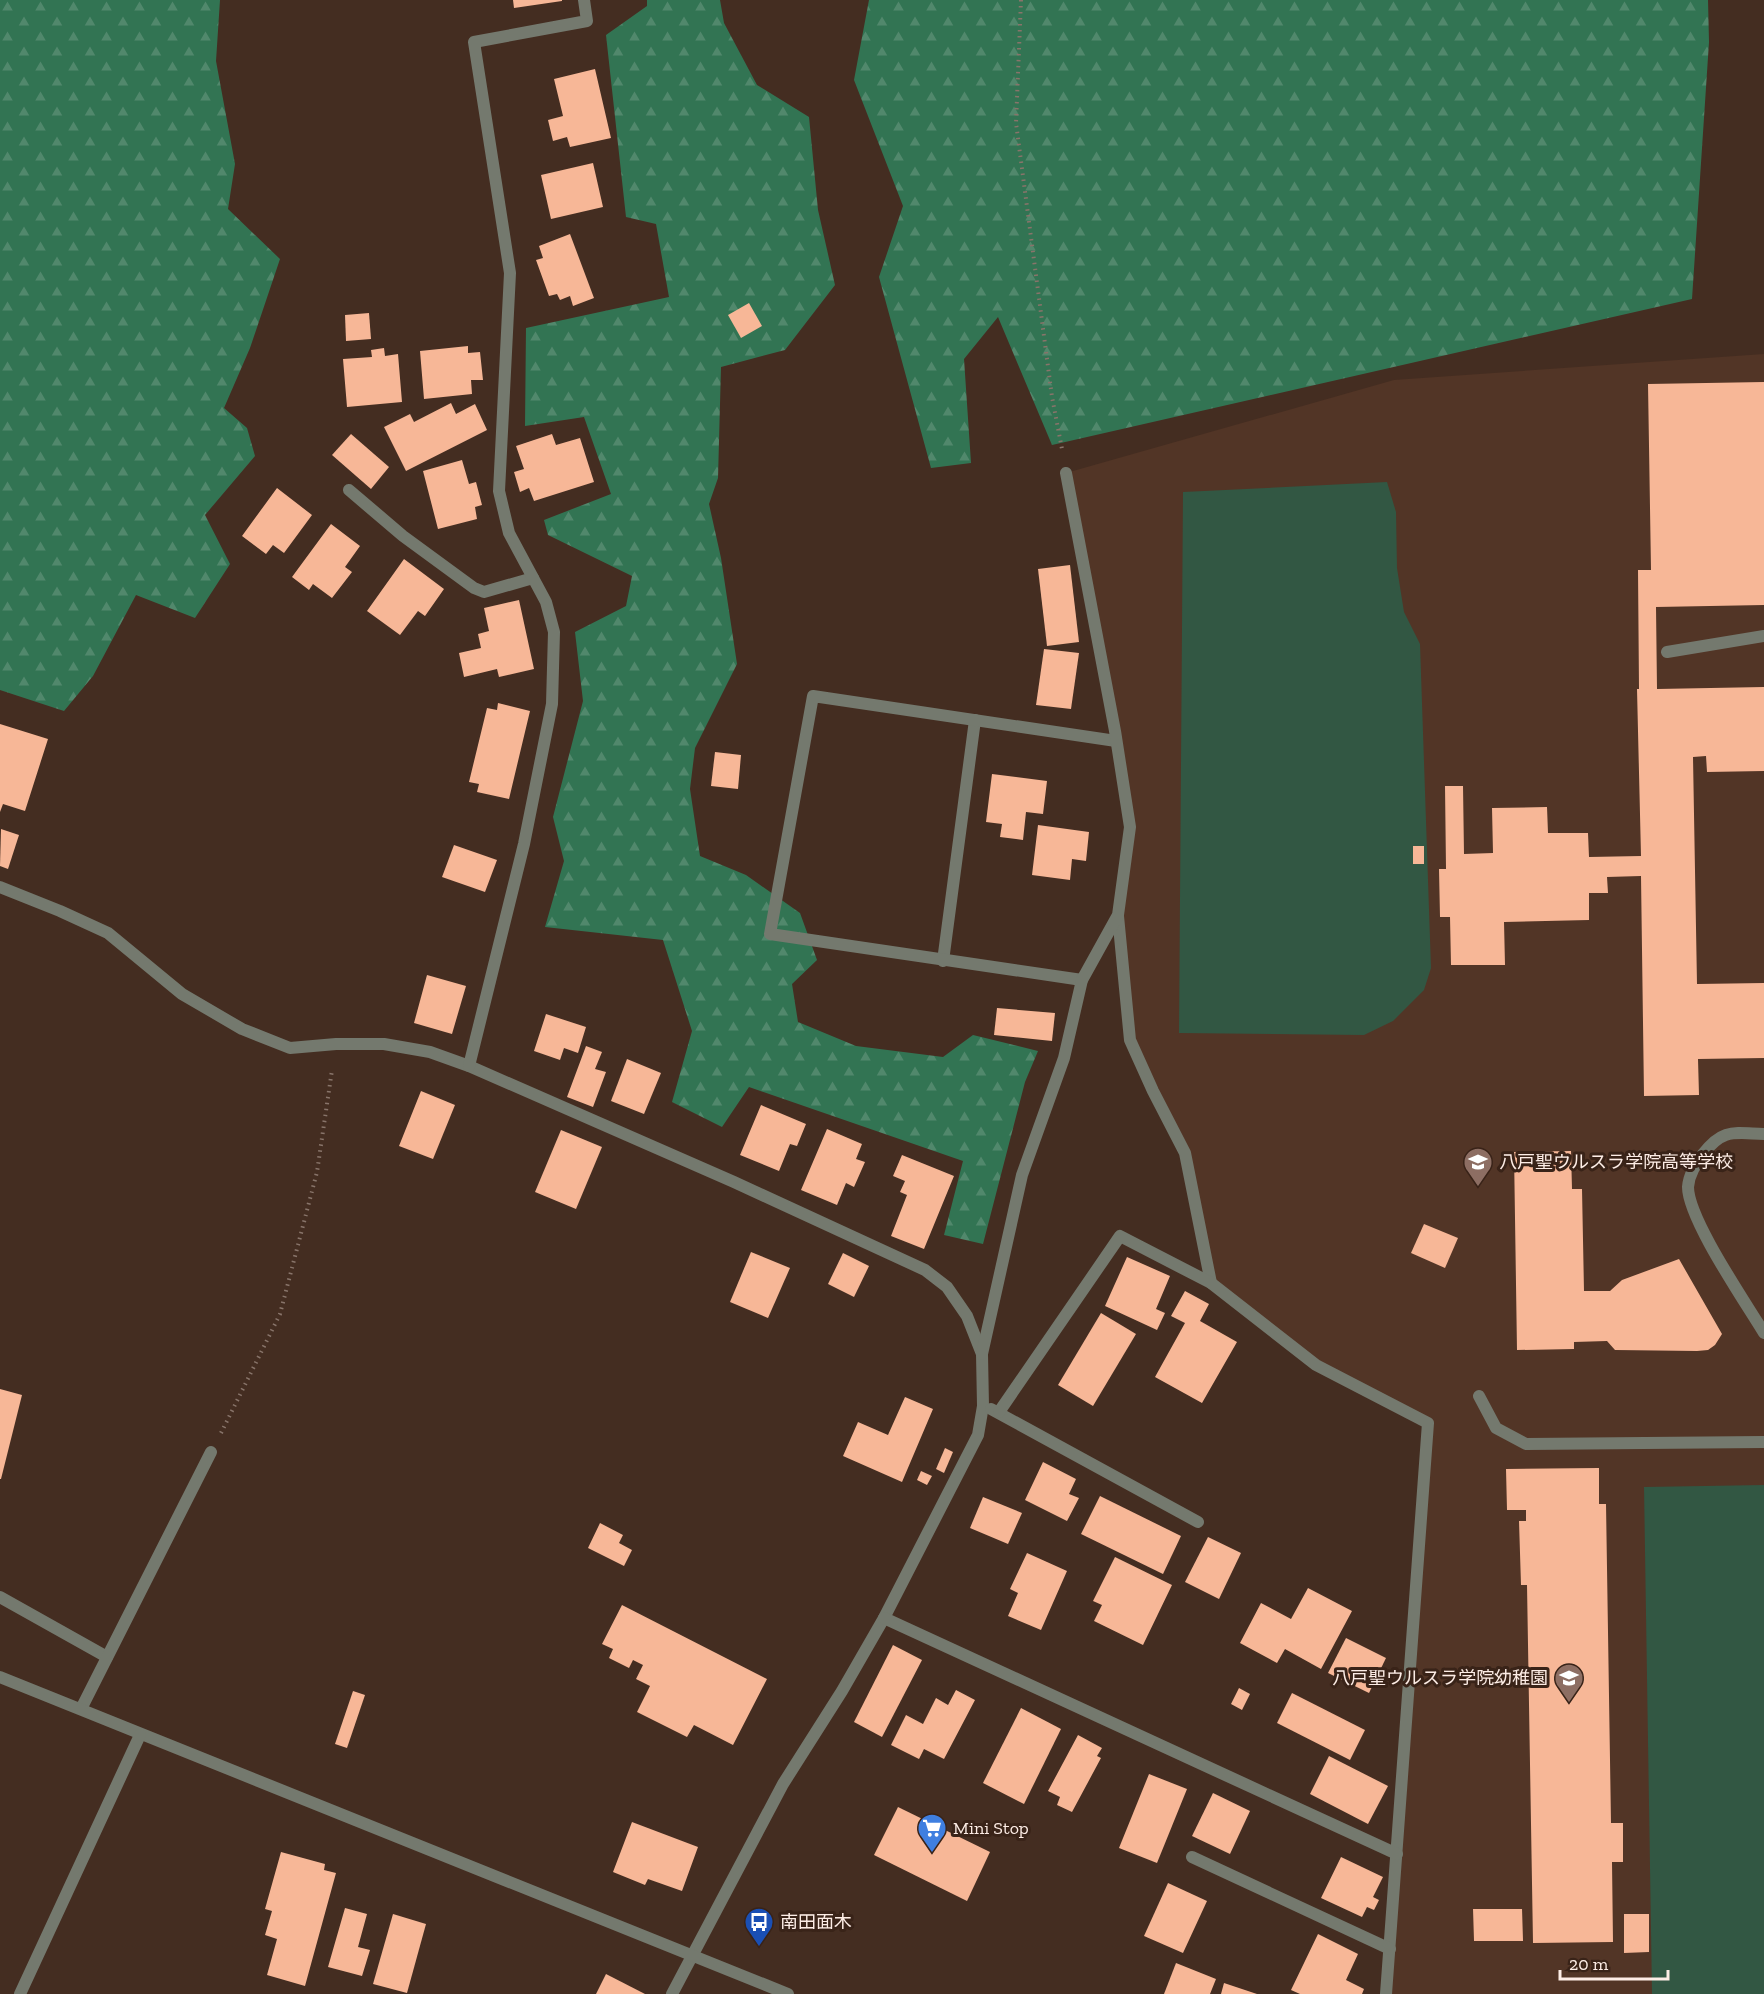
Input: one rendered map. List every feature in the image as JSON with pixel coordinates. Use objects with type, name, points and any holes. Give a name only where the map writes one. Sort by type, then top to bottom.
[{"type":"street","points":[[469,1066],[524,844],[552,704],[554,632],[546,602],[509,532],[498,490],[510,273],[474,42],[587,21],[584,0]]},
{"type":"street","points":[[1066,473],[1130,827],[1118,915],[1130,1041],[1185,1153],[1211,1283]]},
{"type":"street","points":[[349,490],[403,536],[474,588],[484,592],[533,578]]},
{"type":"street","points":[[1667,652],[1764,636]]},
{"type":"street","points":[[1082,980],[770,934],[813,696],[1116,741]]},
{"type":"street","points":[[943,961],[975,720]]},
{"type":"street","points":[[0,888],[60,911],[108,933],[182,994],[242,1029],[290,1048],[336,1044],[384,1044],[430,1052],[469,1066],[734,1182],[925,1270],[947,1287],[967,1316],[982,1354]]},
{"type":"street","points":[[672,1994],[783,1784],[842,1691],[884,1618],[978,1435],[983,1406],[982,1354],[1022,1175],[1064,1058],[1082,980],[1118,915]]},
{"type":"street","points":[[1764,1134],[1728,1132],[1710,1145],[1694,1167],[1688,1187],[1693,1211],[1764,1333]]},
{"type":"street","points":[[999,1412],[1120,1236],[1211,1283],[1316,1365],[1428,1423],[1386,1994]]},
{"type":"street","points":[[1479,1396],[1496,1428],[1526,1444],[1764,1442]]},
{"type":"street","points":[[983,1406],[999,1412],[1198,1522]]},
{"type":"street","points":[[81,1709],[211,1452]]},
{"type":"street","points":[[0,1597],[106,1657]]},
{"type":"street","points":[[884,1618],[1397,1854]]},
{"type":"street","points":[[0,1677],[788,1994]]},
{"type":"street","points":[[20,1994],[140,1735]]},
{"type":"street","points":[[1192,1857],[1390,1948]]},
{"type":"path","points":[[1021,0],[1016,123],[1052,397],[1066,473]]},
{"type":"path","points":[[211,1452],[280,1314],[317,1172],[336,1044]]},
{"type":"shaded area","name":"八戸聖ウルスラ学院高等学校","points":[[1764,354],[1764,1994],[1386,1994],[1428,1423],[1316,1365],[1211,1283],[1185,1153],[1130,1040],[1118,915],[1130,827],[1066,473],[1394,380]]},
{"type":"green space","points":[[0,0],[220,0],[216,61],[235,164],[228,209],[280,259],[250,348],[224,408],[247,428],[255,456],[205,515],[230,564],[195,618],[136,595],[93,676],[64,711],[0,690]]},
{"type":"green space","points":[[647,0],[720,0],[724,23],[757,85],[809,117],[818,210],[835,285],[785,350],[721,367],[718,478],[709,504],[721,558],[737,664],[695,748],[690,789],[700,856],[746,875],[800,913],[817,960],[792,984],[798,1022],[856,1046],[943,1057],[973,1035],[1038,1051],[1025,1082],[983,1244],[944,1235],[963,1161],[749,1087],[722,1127],[672,1102],[692,1031],[663,940],[545,927],[564,861],[553,817],[583,701],[575,632],[626,606],[632,576],[548,535],[544,520],[611,494],[584,417],[525,426],[526,328],[669,297],[656,224],[626,217],[606,35],[647,6]]},
{"type":"green space","points":[[869,0],[1708,0],[1709,42],[1692,299],[1052,445],[998,317],[964,359],[971,463],[931,468],[879,277],[903,206],[854,80]]},
{"type":"green space","points":[[1387,482],[1396,512],[1397,568],[1404,612],[1420,644],[1431,968],[1424,990],[1393,1021],[1364,1035],[1179,1033],[1183,492]]},
{"type":"green space","points":[[1764,1485],[1764,1994],[1652,1994],[1644,1487]]},
{"type":"building","points":[[513,0],[562,0],[562,1],[514,8]]},
{"type":"building","points":[[595,69],[611,138],[570,147],[567,137],[553,141],[548,120],[563,116],[554,79]]},
{"type":"building","points":[[593,163],[603,207],[551,219],[541,175]]},
{"type":"building","points":[[570,234],[594,298],[573,306],[570,296],[560,300],[557,294],[549,296],[536,260],[543,258],[539,246]]},
{"type":"building","points":[[749,303],[762,326],[741,338],[728,315]]},
{"type":"building","points":[[369,313],[371,339],[346,341],[345,315]]},
{"type":"building","points":[[468,346],[468,353],[480,352],[483,380],[471,380],[472,394],[424,399],[420,351]]},
{"type":"building","points":[[384,348],[385,356],[398,354],[402,402],[347,407],[343,359],[372,357],[371,350]]},
{"type":"building","points":[[1764,382],[1764,605],[1656,607],[1657,689],[1764,687],[1764,771],[1707,772],[1706,756],[1693,757],[1697,984],[1764,983],[1764,1058],[1698,1059],[1699,1095],[1644,1096],[1641,876],[1607,877],[1608,893],[1589,893],[1589,920],[1504,922],[1505,965],[1451,965],[1450,917],[1440,917],[1439,869],[1446,869],[1445,786],[1463,786],[1464,854],[1493,853],[1492,808],[1547,807],[1548,833],[1588,833],[1589,857],[1641,856],[1637,689],[1639,689],[1638,570],[1651,570],[1648,384]]},
{"type":"building","points":[[451,403],[456,414],[475,404],[487,430],[406,471],[384,427],[410,414],[414,422]]},
{"type":"building","points":[[351,434],[389,467],[371,489],[332,455]]},
{"type":"building","points":[[552,434],[556,445],[580,438],[594,482],[534,501],[529,488],[520,492],[514,472],[524,469],[516,446]]},
{"type":"building","points":[[462,460],[469,484],[476,482],[482,505],[475,507],[477,519],[438,529],[423,471]]},
{"type":"building","points":[[277,488],[312,515],[284,553],[273,545],[266,554],[242,536]]},
{"type":"building","points":[[331,524],[360,546],[345,567],[352,572],[332,598],[313,584],[309,590],[292,577]]},
{"type":"building","points":[[404,559],[444,589],[425,616],[418,611],[400,635],[367,611]]},
{"type":"building","points":[[1070,565],[1079,642],[1047,646],[1038,569]]},
{"type":"building","points":[[519,600],[534,669],[499,677],[497,669],[464,677],[459,653],[481,648],[478,634],[489,631],[484,608]]},
{"type":"building","points":[[1044,649],[1079,653],[1071,709],[1036,705]]},
{"type":"building","points":[[498,703],[530,711],[509,799],[477,792],[479,784],[469,782],[487,708],[497,710]]},
{"type":"building","points":[[0,724],[48,739],[25,811],[3,804],[0,812]]},
{"type":"building","points":[[715,752],[741,755],[738,789],[711,786]]},
{"type":"building","points":[[992,774],[1047,781],[1043,814],[1026,812],[1023,840],[1000,837],[1002,824],[986,822]]},
{"type":"building","points":[[1038,825],[1089,832],[1086,861],[1072,859],[1070,880],[1032,875]]},
{"type":"building","points":[[1,829],[19,835],[8,869],[0,866]]},
{"type":"building","points":[[454,845],[497,860],[485,892],[442,877]]},
{"type":"building","points":[[1413,846],[1424,846],[1424,864],[1413,864]]},
{"type":"building","points":[[427,975],[466,986],[452,1034],[414,1023]]},
{"type":"building","points":[[997,1008],[1055,1013],[1052,1041],[994,1035]]},
{"type":"building","points":[[546,1014],[586,1027],[578,1053],[564,1048],[560,1060],[534,1051]]},
{"type":"building","points":[[586,1046],[602,1052],[595,1069],[606,1072],[593,1107],[567,1097]]},
{"type":"building","points":[[627,1059],[661,1073],[644,1114],[611,1101]]},
{"type":"building","points":[[421,1091],[455,1105],[433,1159],[399,1146]]},
{"type":"building","points":[[761,1105],[806,1124],[797,1146],[790,1144],[779,1171],[740,1155]]},
{"type":"building","points":[[827,1129],[862,1144],[856,1159],[865,1162],[854,1187],[846,1183],[837,1205],[801,1190]]},
{"type":"building","points":[[561,1130],[602,1147],[576,1209],[535,1192]]},
{"type":"building","points":[[1571,1151],[1572,1189],[1582,1189],[1584,1291],[1610,1291],[1622,1280],[1679,1259],[1722,1334],[1715,1345],[1708,1350],[1697,1351],[1615,1350],[1607,1341],[1574,1342],[1574,1349],[1517,1350],[1514,1152]]},
{"type":"building","points":[[902,1155],[954,1176],[924,1249],[891,1236],[907,1195],[900,1192],[905,1181],[893,1176]]},
{"type":"building","points":[[1424,1224],[1458,1238],[1445,1268],[1411,1253]]},
{"type":"building","points":[[751,1252],[790,1268],[768,1318],[730,1302]]},
{"type":"building","points":[[843,1253],[869,1266],[854,1297],[828,1284]]},
{"type":"building","points":[[1127,1257],[1170,1276],[1156,1309],[1165,1313],[1157,1330],[1105,1306]]},
{"type":"building","points":[[1185,1291],[1209,1304],[1200,1321],[1237,1342],[1202,1403],[1155,1377],[1185,1323],[1171,1316]]},
{"type":"building","points":[[1101,1313],[1136,1334],[1093,1406],[1058,1385]]},
{"type":"building","points":[[0,1389],[22,1395],[1,1479],[0,1479]]},
{"type":"building","points":[[905,1397],[933,1409],[902,1482],[843,1456],[858,1422],[888,1435]]},
{"type":"building","points":[[945,1448],[953,1452],[944,1473],[936,1469]]},
{"type":"building","points":[[1043,1462],[1076,1479],[1069,1494],[1079,1498],[1067,1521],[1025,1500]]},
{"type":"building","name":"八戸聖ウルスラ学院幼稚園","points":[[1599,1468],[1599,1504],[1606,1504],[1611,1823],[1623,1823],[1623,1862],[1612,1862],[1613,1942],[1533,1943],[1527,1585],[1521,1585],[1519,1521],[1526,1521],[1526,1510],[1507,1510],[1506,1469]]},
{"type":"building","points":[[921,1471],[932,1476],[927,1485],[917,1480]]},
{"type":"building","points":[[1100,1496],[1181,1536],[1163,1574],[1081,1534]]},
{"type":"building","points":[[983,1497],[1022,1513],[1008,1544],[970,1528]]},
{"type":"building","points":[[600,1523],[623,1535],[619,1543],[632,1550],[624,1566],[588,1548]]},
{"type":"building","points":[[1208,1537],[1241,1553],[1219,1599],[1185,1582]]},
{"type":"building","points":[[1027,1553],[1067,1571],[1041,1630],[1008,1616],[1018,1593],[1010,1589]]},
{"type":"building","points":[[1115,1557],[1172,1585],[1143,1645],[1094,1621],[1102,1605],[1093,1601]]},
{"type":"building","points":[[1308,1588],[1352,1611],[1321,1669],[1285,1649],[1277,1663],[1240,1643],[1261,1603],[1291,1619]]},
{"type":"building","points":[[622,1605],[767,1679],[733,1745],[694,1725],[687,1737],[637,1712],[650,1686],[636,1679],[643,1665],[633,1660],[629,1668],[609,1658],[613,1649],[602,1644]]},
{"type":"building","points":[[1346,1638],[1386,1658],[1369,1693],[1328,1673]]},
{"type":"building","points":[[893,1645],[922,1660],[882,1737],[854,1722]]},
{"type":"building","points":[[1239,1688],[1250,1694],[1242,1710],[1231,1704]]},
{"type":"building","points":[[956,1690],[975,1700],[944,1759],[924,1749],[919,1759],[891,1745],[906,1715],[923,1724],[936,1698],[948,1705]]},
{"type":"building","points":[[353,1691],[365,1695],[347,1748],[335,1744]]},
{"type":"building","points":[[1292,1693],[1365,1730],[1350,1760],[1277,1723]]},
{"type":"building","points":[[1021,1708],[1061,1729],[1024,1804],[983,1783]]},
{"type":"building","points":[[1078,1735],[1102,1748],[1097,1756],[1101,1758],[1072,1812],[1057,1805],[1060,1797],[1048,1791]]},
{"type":"building","points":[[1329,1756],[1388,1786],[1368,1824],[1310,1794]]},
{"type":"building","points":[[1149,1774],[1187,1789],[1157,1863],[1119,1848]]},
{"type":"building","points":[[1213,1793],[1250,1811],[1230,1854],[1192,1836]]},
{"type":"building","name":"Mini Stop","points":[[898,1807],[990,1852],[967,1901],[874,1855]]},
{"type":"building","points":[[632,1822],[698,1847],[682,1891],[648,1879],[645,1885],[613,1872]]},
{"type":"building","points":[[281,1852],[325,1864],[324,1870],[336,1873],[305,1986],[267,1975],[277,1939],[265,1935],[272,1911],[265,1909]]},
{"type":"building","points":[[1341,1857],[1383,1877],[1373,1897],[1379,1900],[1374,1910],[1367,1907],[1362,1917],[1321,1898]]},
{"type":"building","points":[[1168,1883],[1207,1901],[1183,1953],[1144,1936]]},
{"type":"building","points":[[345,1908],[367,1914],[358,1947],[370,1950],[362,1976],[328,1967]]},
{"type":"building","points":[[1473,1909],[1522,1909],[1523,1941],[1474,1941]]},
{"type":"building","points":[[393,1914],[426,1924],[407,1993],[373,1984]]},
{"type":"building","points":[[1624,1914],[1649,1914],[1649,1952],[1624,1953]]},
{"type":"building","points":[[1318,1934],[1358,1954],[1346,1980],[1364,1989],[1362,1994],[1300,1994],[1291,1990]]},
{"type":"building","points":[[1176,1963],[1216,1979],[1210,1994],[1164,1994]]},
{"type":"building","points":[[606,1974],[645,1994],[596,1994]]},
{"type":"building","points":[[1224,1983],[1257,1994],[1221,1994]]},
{"type":"place","name":"八戸聖ウルスラ学院高等学校","points":[[1478,1188]]},
{"type":"place","name":"八戸聖ウルスラ学院幼稚園","points":[[1569,1704]]},
{"type":"place","name":"Mini Stop","points":[[932,1854]]},
{"type":"place","name":"南田面木","points":[[759,1948]]}]
